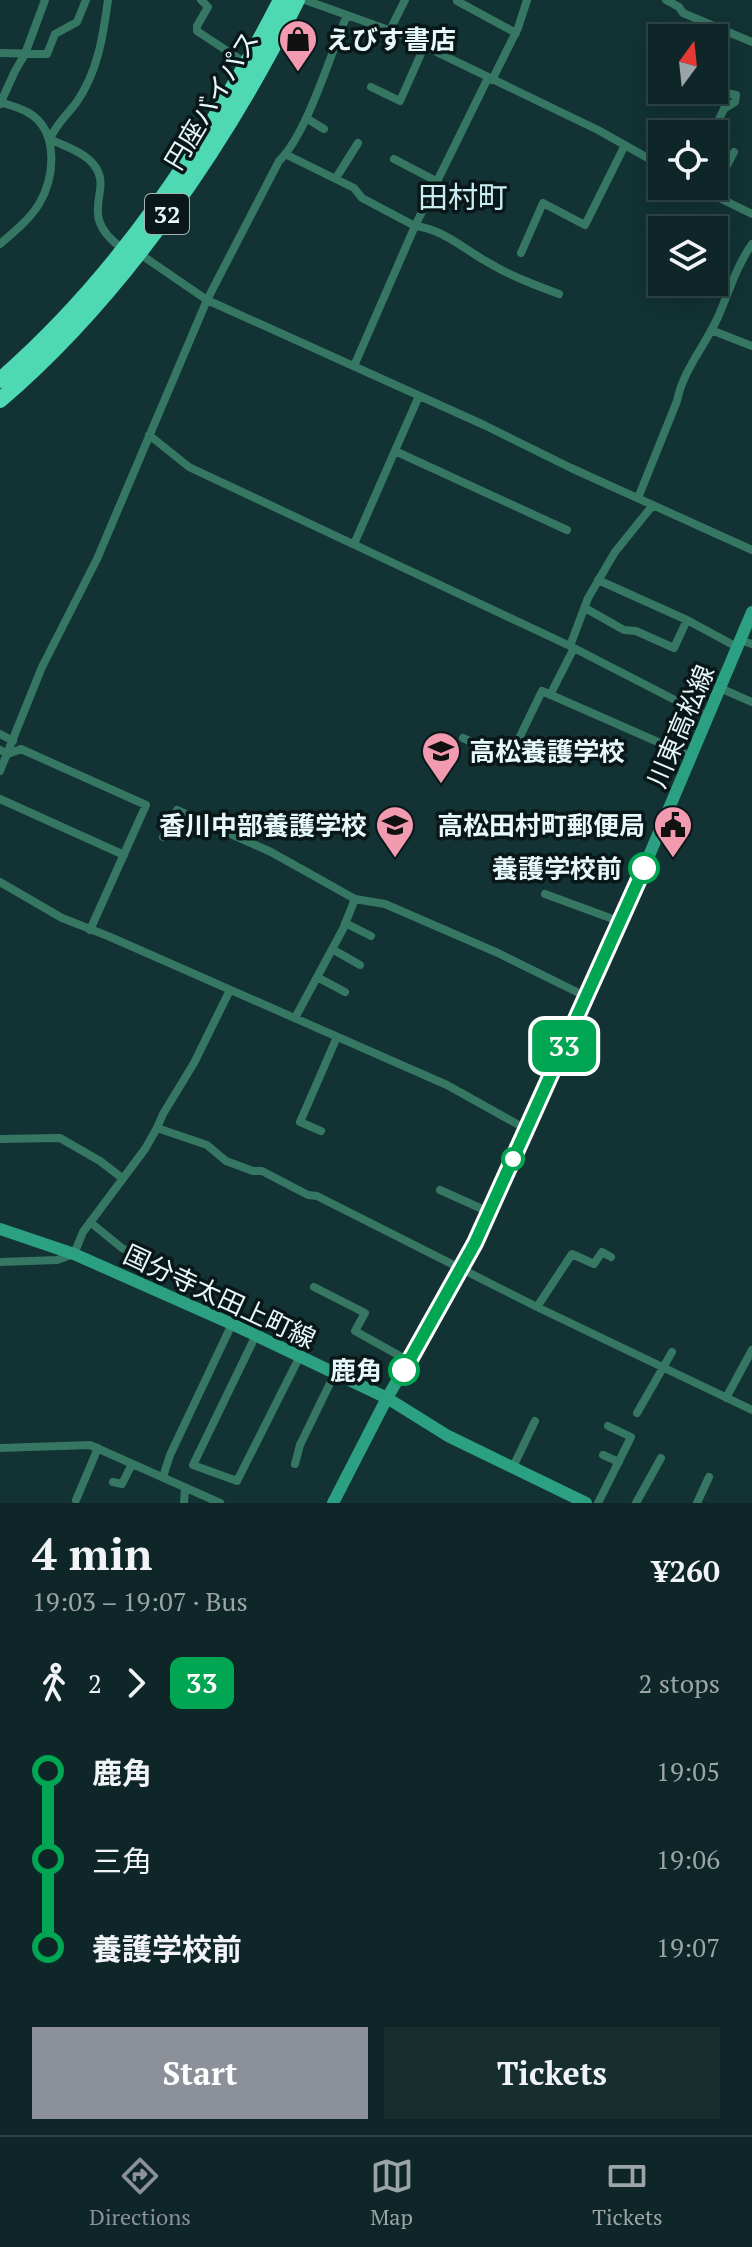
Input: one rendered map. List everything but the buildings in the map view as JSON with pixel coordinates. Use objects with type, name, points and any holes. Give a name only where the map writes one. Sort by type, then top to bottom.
[{"type":"highway","name":"円座バイパス","points":[[0,400],[69,332],[130,249],[192,156],[247,65],[281,0]]},
{"type":"highway","name":"円座バイパス","points":[[0,380],[130,249],[203,163],[297,0]]},
{"type":"main road","name":"川東高松線","points":[[333,1503],[387,1398],[461,1270],[489,1212],[621,922],[720,688],[743,643],[752,612]]},
{"type":"main road","name":"国分寺太田上町線","points":[[0,1229],[74,1254],[256,1335],[387,1398],[448,1436],[586,1503]]},
{"type":"street","points":[[45,0],[25,54],[0,103],[29,113],[40,122],[50,139],[83,155],[93,164],[100,183],[99,222],[107,238],[130,249],[207,300],[752,550]]},
{"type":"street","points":[[0,53],[47,54],[55,34],[77,22],[86,0]]},
{"type":"street","points":[[0,244],[21,226],[40,203],[51,165],[50,139],[54,128],[77,102],[95,69],[108,0]]},
{"type":"street","points":[[201,0],[208,7],[197,31],[247,65]]},
{"type":"street","points":[[305,0],[390,30],[648,158]]},
{"type":"street","points":[[390,30],[405,0]]},
{"type":"street","points":[[354,366],[415,226],[516,33],[527,0]]},
{"type":"street","points":[[666,0],[683,13],[752,42]]},
{"type":"street","points":[[457,1],[516,33]]},
{"type":"street","points":[[0,771],[4,752],[13,741],[42,667],[97,559],[207,300],[279,161],[306,118],[347,15]]},
{"type":"street","points":[[371,87],[400,101],[424,47]]},
{"type":"street","points":[[719,120],[724,109]]},
{"type":"street","points":[[306,118],[324,129]]},
{"type":"street","points":[[336,178],[358,143]]},
{"type":"street","points":[[521,253],[543,203],[585,225],[625,145]]},
{"type":"street","points":[[728,163],[734,152]]},
{"type":"street","points":[[285,154],[336,178],[354,188],[362,198],[415,226],[425,227],[460,244],[485,262],[559,294]]},
{"type":"street","points":[[394,159],[438,182]]},
{"type":"street","points":[[720,200],[752,214]]},
{"type":"street","points":[[638,498],[680,388],[711,330],[740,261],[752,244]]},
{"type":"street","points":[[711,330],[752,346]]},
{"type":"street","points":[[354,544],[419,396]]},
{"type":"street","points":[[149,435],[189,467],[572,647],[708,717]]},
{"type":"street","points":[[395,451],[567,530]]},
{"type":"street","points":[[550,695],[598,580],[615,552],[653,505]]},
{"type":"street","points":[[598,580],[743,643]]},
{"type":"street","points":[[585,608],[624,630],[636,631],[674,648],[687,620]]},
{"type":"street","points":[[720,688],[752,702]]},
{"type":"street","points":[[463,738],[509,759],[542,691],[692,757]]},
{"type":"street","points":[[0,734],[13,741]]},
{"type":"street","points":[[4,752],[21,749],[146,805],[90,930]]},
{"type":"street","points":[[0,799],[124,855]]},
{"type":"street","points":[[163,837],[177,810],[271,852],[355,899],[385,904],[498,953],[587,997]]},
{"type":"street","points":[[0,882],[62,918],[447,1085],[526,1129]]},
{"type":"street","points":[[545,894],[621,922]]},
{"type":"street","points":[[295,1018],[355,899]]},
{"type":"street","points":[[345,923],[371,936]]},
{"type":"street","points":[[332,949],[360,965]]},
{"type":"street","points":[[317,977],[345,992]]},
{"type":"street","points":[[0,1262],[57,1260],[74,1254],[90,1222],[145,1149],[194,1063],[230,990]]},
{"type":"street","points":[[321,1131],[300,1122],[337,1037]]},
{"type":"street","points":[[157,1128],[207,1145],[226,1161],[253,1171],[262,1171],[308,1195],[317,1196],[461,1270],[752,1410]]},
{"type":"street","points":[[0,1139],[60,1138],[122,1178]]},
{"type":"street","points":[[440,1190],[489,1212]]},
{"type":"street","points":[[90,1222],[122,1248],[140,1257]]},
{"type":"street","points":[[537,1307],[572,1254],[594,1264],[602,1252],[611,1257]]},
{"type":"street","points":[[314,1287],[365,1313],[355,1331],[409,1361]]},
{"type":"street","points":[[163,1477],[170,1455],[232,1324]]},
{"type":"street","points":[[256,1335],[193,1465],[237,1481],[300,1356]]},
{"type":"street","points":[[726,1398],[752,1350]]},
{"type":"street","points":[[637,1413],[672,1352]]},
{"type":"street","points":[[295,1464],[300,1445],[335,1373]]},
{"type":"street","points":[[512,1469],[535,1421]]},
{"type":"street","points":[[598,1503],[631,1437],[608,1426]]},
{"type":"street","points":[[0,1448],[79,1444],[98,1448],[220,1503]]},
{"type":"street","points":[[76,1500],[98,1448]]},
{"type":"street","points":[[603,1455],[619,1462]]},
{"type":"street","points":[[636,1503],[661,1458]]},
{"type":"street","points":[[113,1482],[122,1484],[132,1464]]},
{"type":"street","points":[[697,1503],[709,1477]]},
{"type":"street","points":[[184,1503],[185,1488]]},
{"type":"bus line","name":"33","points":[[404,1370],[475,1243],[644,868]]},
{"type":"place","name":"えびす書店","points":[[298,73]]},
{"type":"place","name":"高松養護学校","points":[[441,785]]},
{"type":"place","name":"香川中部養護学校","points":[[395,859]]},
{"type":"place","name":"高松田村町郵便局","points":[[673,859]]},
{"type":"place","name":"養護学校前","points":[[644,868]]},
{"type":"place","name":"鹿角","points":[[404,1370]]},
{"type":"district","name":"田村町","points":[[463,197]]}]
